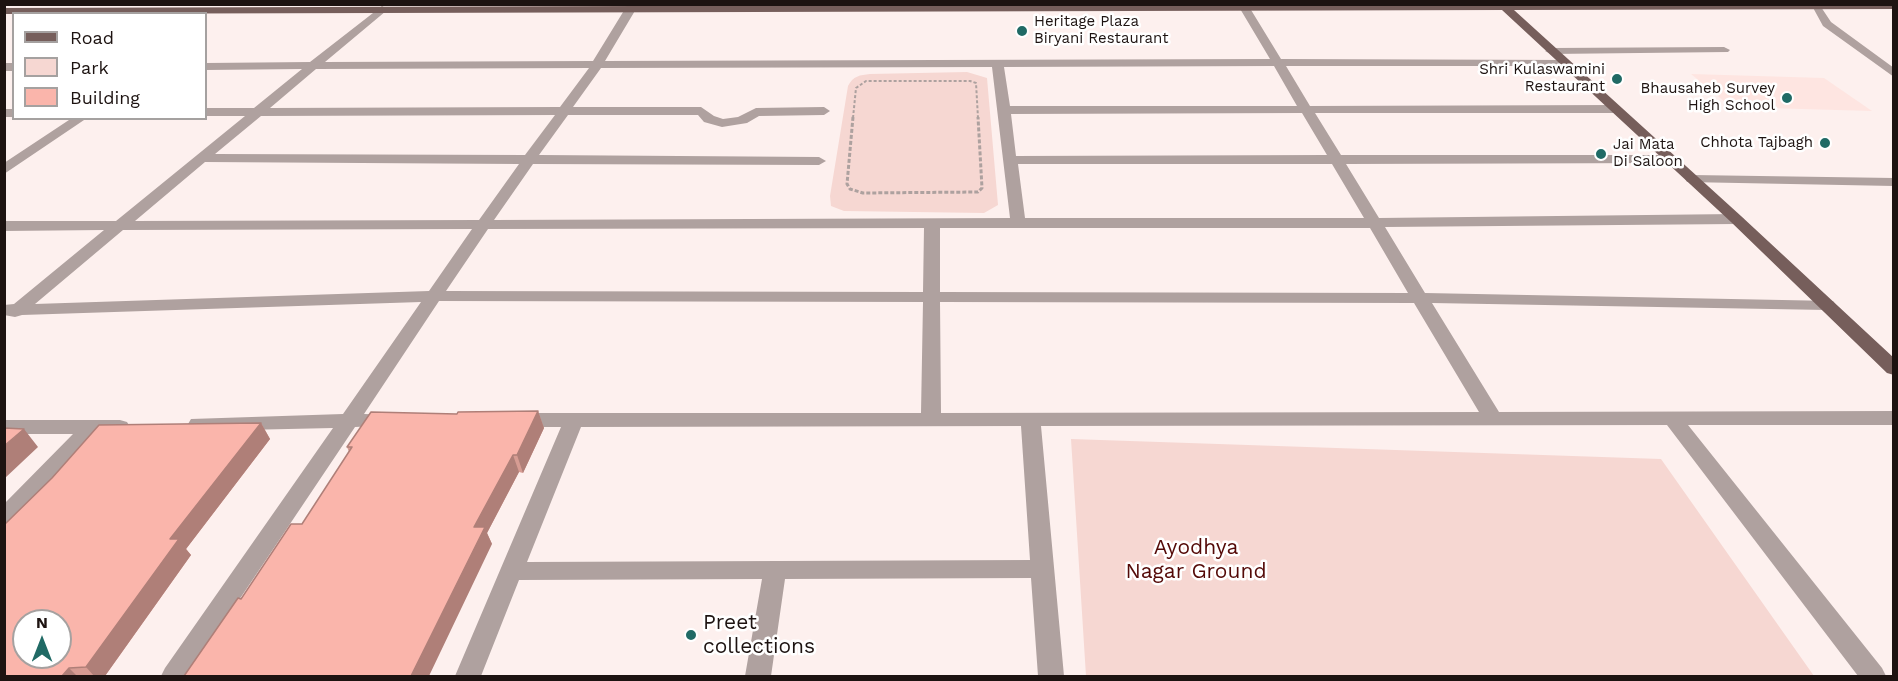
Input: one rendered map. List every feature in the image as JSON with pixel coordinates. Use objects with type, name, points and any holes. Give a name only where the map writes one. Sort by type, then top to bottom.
[{"type":"main road","points":[[1502,5],[1692,178],[1893,369]]},
{"type":"main road","points":[[4,11],[969,6],[1893,6]]},
{"type":"street","points":[[1814,5],[1827,24],[1893,74]]},
{"type":"street","points":[[174,676],[482,226],[566,111],[633,7]]},
{"type":"street","points":[[1244,7],[1493,419]]},
{"type":"street","points":[[9,314],[260,112],[382,9]]},
{"type":"street","points":[[1551,51],[1724,50]]},
{"type":"street","points":[[207,66],[1564,62]]},
{"type":"street","points":[[998,65],[1018,223]]},
{"type":"street","points":[[1003,110],[1616,109]]},
{"type":"street","points":[[207,112],[701,111],[709,119],[723,123],[742,120],[756,112],[824,111]]},
{"type":"street","points":[[4,170],[78,120]]},
{"type":"street","points":[[203,158],[819,161]]},
{"type":"street","points":[[1010,160],[1670,159]]},
{"type":"street","points":[[1692,178],[1893,182]]},
{"type":"street","points":[[4,226],[1375,223],[1736,219]]},
{"type":"street","points":[[931,419],[932,223]]},
{"type":"street","points":[[9,314],[435,296],[1421,298],[1827,305]]},
{"type":"street","points":[[492,420],[1893,417]]},
{"type":"street","points":[[1030,419],[1051,676]]},
{"type":"street","points":[[1673,419],[1873,676]]},
{"type":"street","points":[[174,425],[410,420]]},
{"type":"street","points":[[468,676],[574,420]]},
{"type":"street","points":[[4,427],[138,426]]},
{"type":"street","points":[[4,518],[91,427]]},
{"type":"street","points":[[511,571],[1042,569]]},
{"type":"street","points":[[758,676],[775,570]]},
{"type":"path","points":[[866,81],[970,81],[976,83],[982,188],[978,192],[863,193],[850,189],[847,184],[856,88],[866,81]]},
{"type":"shaded area","name":"Bhausaheb Survey High School","points":[[1691,74],[1824,78],[1872,111],[1731,107]]},
{"type":"green space","points":[[967,72],[987,78],[998,205],[984,213],[844,211],[831,206],[830,196],[848,86],[852,80],[870,74]]},
{"type":"green space","name":"Ayodhya Nagar Ground","points":[[1071,439],[1661,459],[1814,676],[1086,676]]},
{"type":"building","points":[[538,411],[517,455],[513,455],[474,527],[485,527],[411,676],[184,676],[238,598],[241,599],[291,524],[302,524],[352,447],[347,447],[371,412],[457,414],[458,412]]},
{"type":"building","points":[[261,423],[170,539],[179,539],[86,667],[72,668],[72,609],[12,609],[12,669],[68,669],[62,676],[4,676],[4,525],[52,478],[99,425]]},
{"type":"building","points":[[4,428],[24,429],[4,446]]},
{"type":"place","name":"Heritage Plaza Biryani Restaurant","points":[[1022,31]]},
{"type":"place","name":"Shri Kulaswamini Restaurant","points":[[1617,79]]},
{"type":"place","name":"Bhausaheb Survey High School","points":[[1787,98]]},
{"type":"place","name":"Chhota Tajbagh","points":[[1825,143]]},
{"type":"place","name":"Jai Mata Di Saloon","points":[[1601,154]]},
{"type":"place","name":"Preet collections","points":[[691,635]]}]
